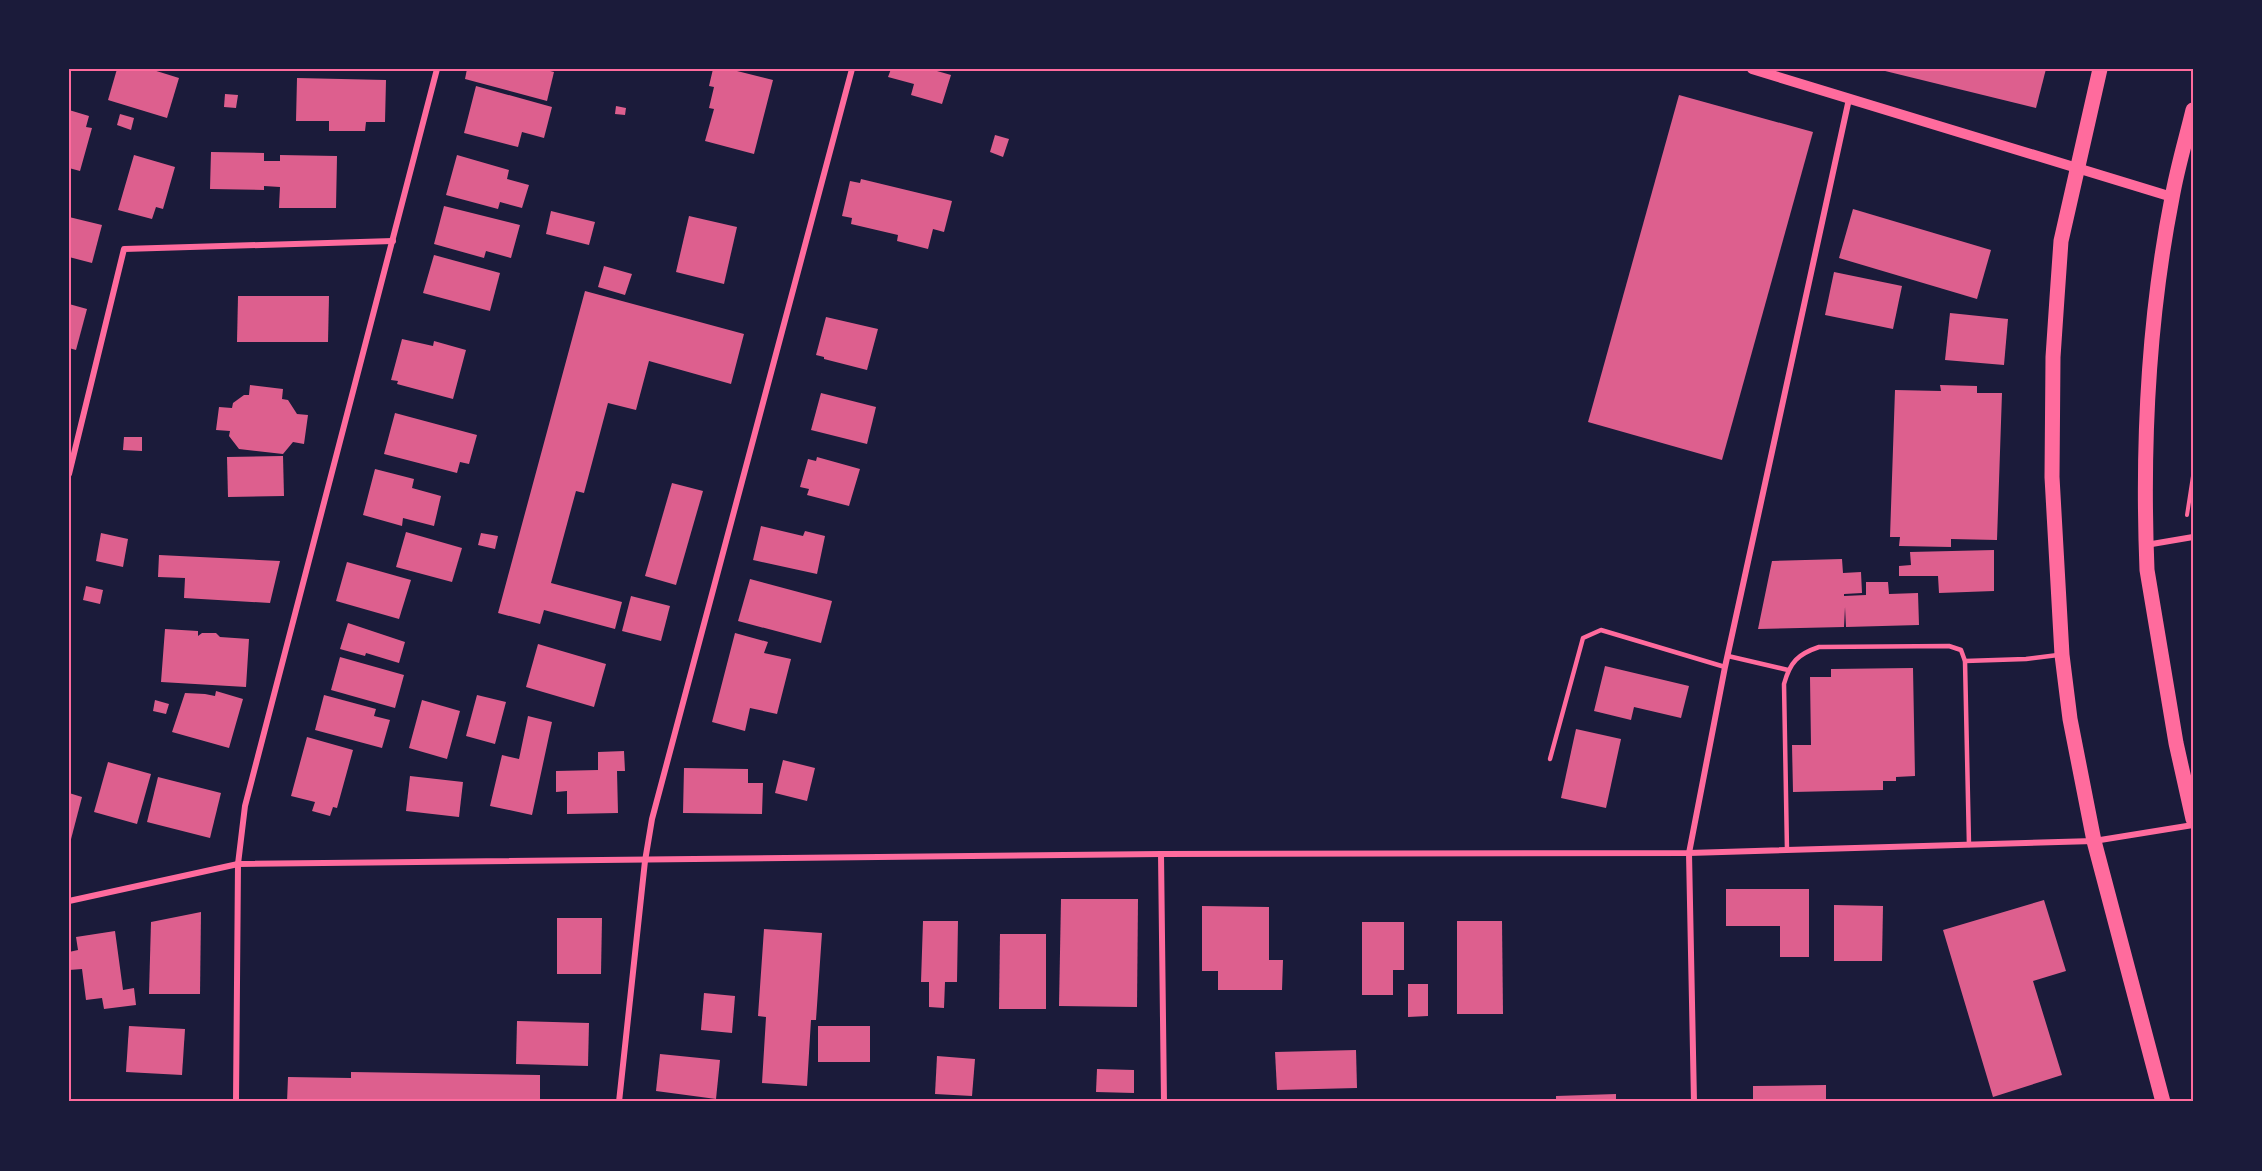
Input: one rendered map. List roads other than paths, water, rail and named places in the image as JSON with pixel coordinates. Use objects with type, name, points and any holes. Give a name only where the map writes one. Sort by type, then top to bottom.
[{"type":"main road","points":[[2100,69],[2061,241],[2053,357],[2052,477],[2062,655],[2070,719],[2094,841],[2163,1102]]},
{"type":"main road","points":[[2193,110],[2172,197],[2152,340],[2147,421],[2146,545],[2147,570],[2176,743],[2190,787],[2193,819]]},
{"type":"street","points":[[236,1102],[238,864],[245,806],[437,69]]},
{"type":"street","points":[[619,1102],[645,861],[655,808],[852,69]]},
{"type":"street","points":[[1752,69],[2172,197]]},
{"type":"street","points":[[1694,1102],[1689,853],[1725,667],[1849,99]]},
{"type":"street","points":[[69,474],[124,249],[393,241]]},
{"type":"street","points":[[2146,545],[2193,537]]},
{"type":"street","points":[[69,901],[238,864],[1161,854],[1689,853],[2094,841],[2193,825]]},
{"type":"street","points":[[1161,854],[1164,1102]]},
{"type":"lane","points":[[1550,759],[1583,638],[1601,630],[1725,667]]},
{"type":"lane","points":[[1787,850],[1784,684],[1788,670],[1803,653],[1819,647],[1949,646],[1961,650],[1965,661],[1969,845]]},
{"type":"lane","points":[[1965,661],[2062,655]]},
{"type":"lane","points":[[1728,656],[1788,670]]}]
